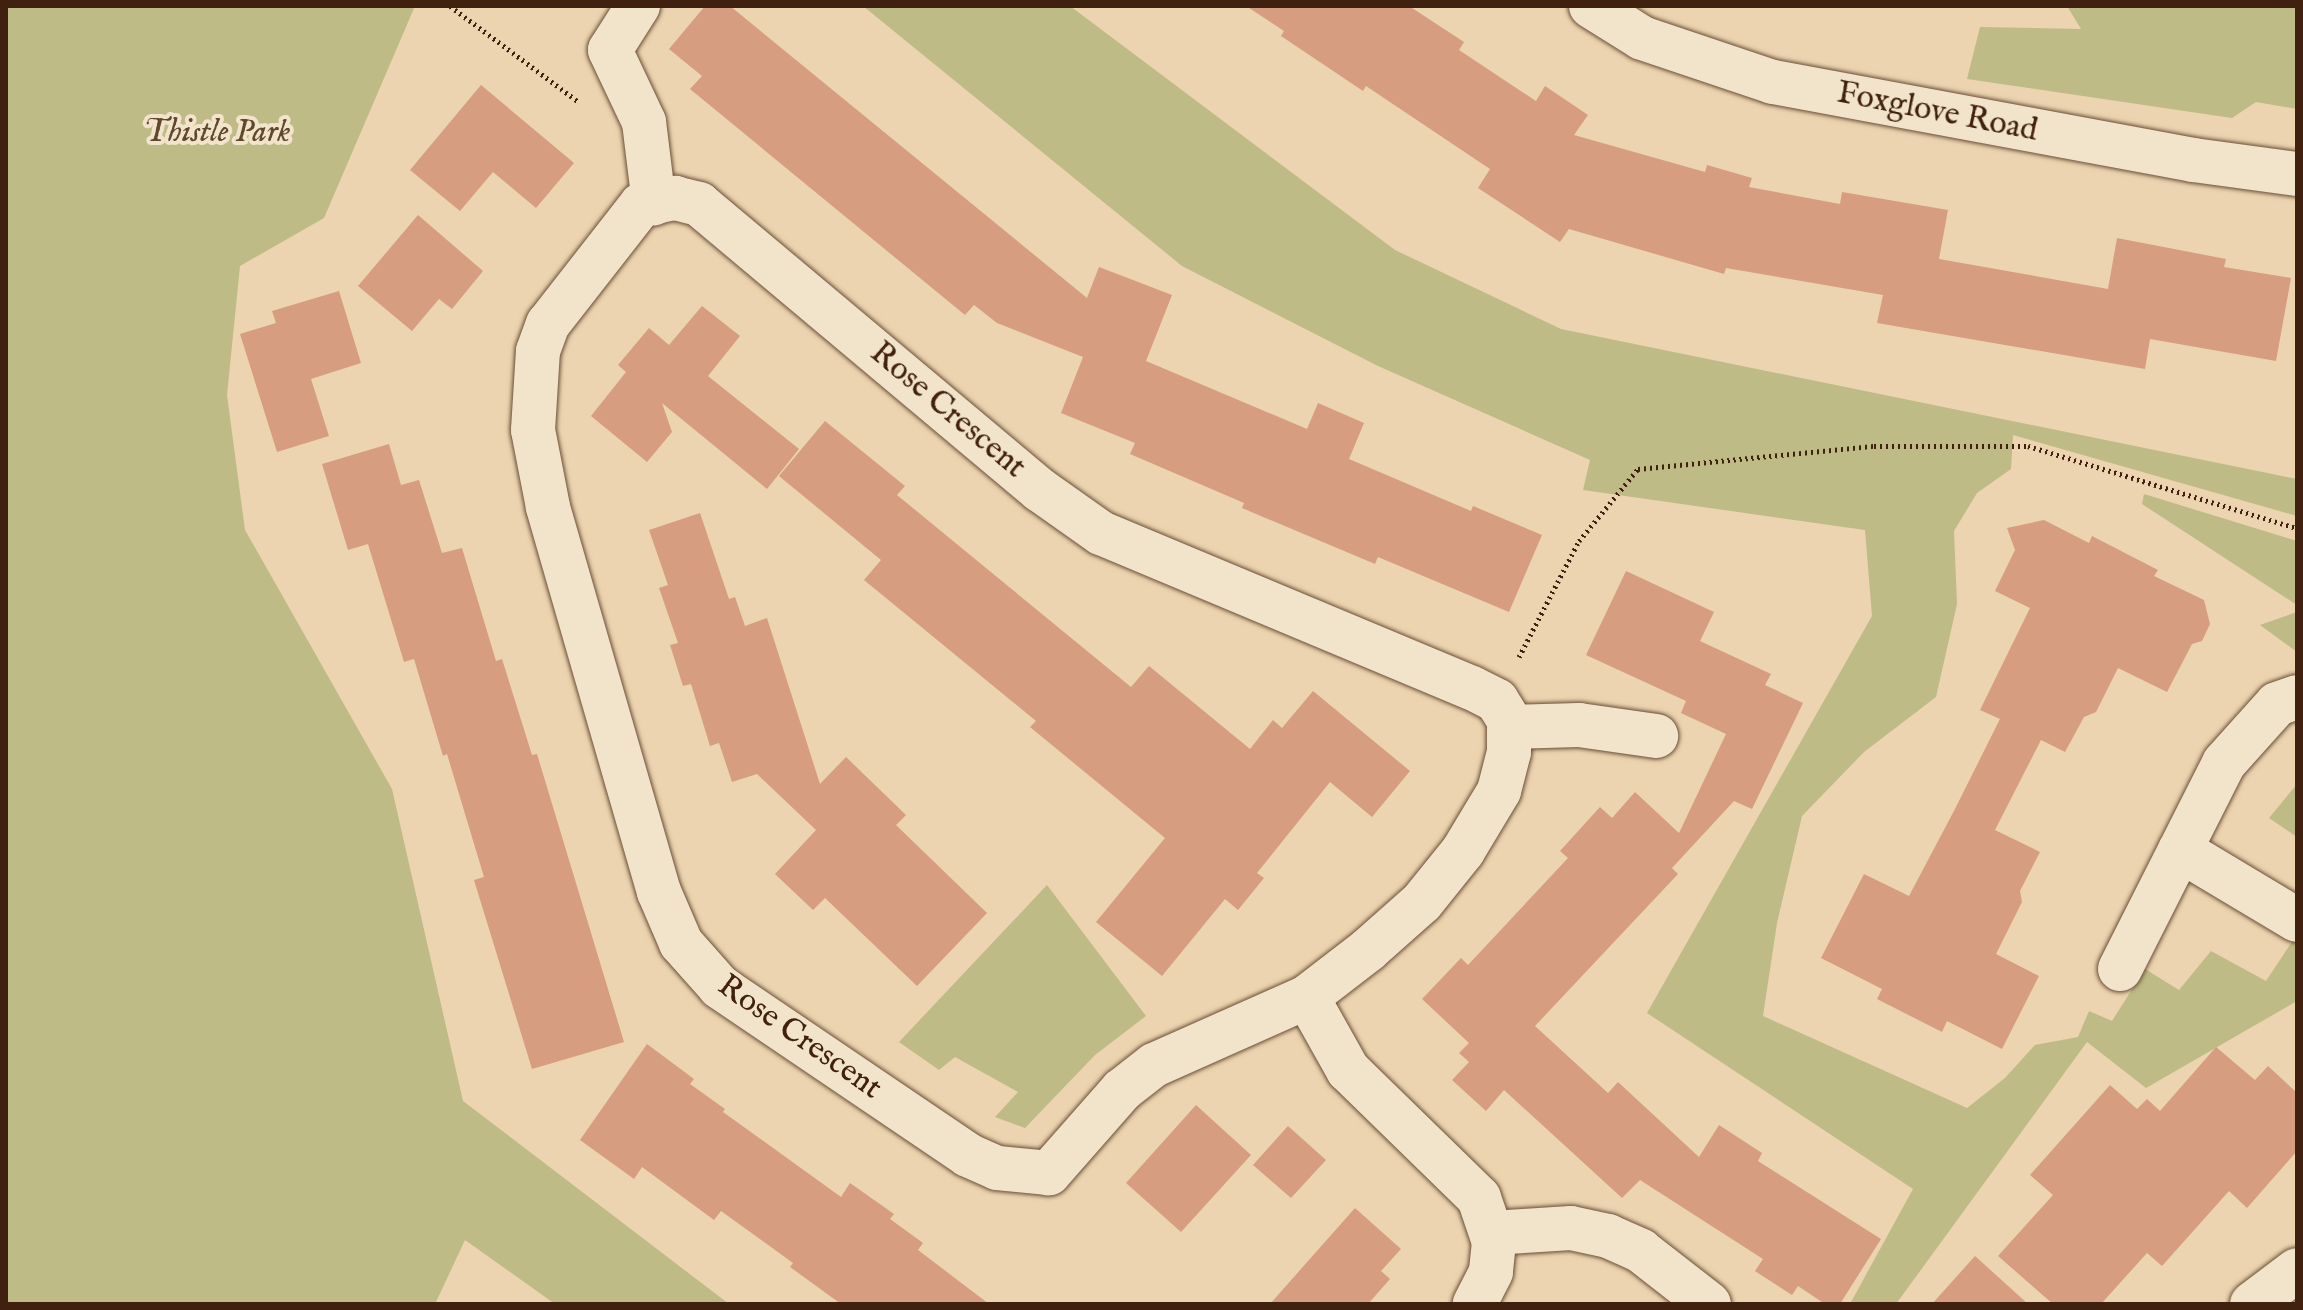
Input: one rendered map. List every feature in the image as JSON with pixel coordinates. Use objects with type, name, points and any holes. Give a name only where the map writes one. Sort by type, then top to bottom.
[{"type":"street","points":[[638,6],[610,50],[644,122],[654,203]]},
{"type":"street","name":"Foxglove Road","points":[[1591,6],[1642,38],[1773,82],[2193,160],[2297,174]]},
{"type":"street","name":"Rose Crescent","points":[[1503,714],[1509,752],[1499,791],[1463,851],[1422,902],[1368,950],[1307,997],[1154,1065],[1122,1090],[1049,1173],[997,1168],[968,1155],[720,987],[681,943],[659,892],[548,507],[533,430],[538,351],[548,324],[641,205],[675,198],[699,204],[1040,490],[1101,533],[1503,714],[1656,736]]},
{"type":"street","points":[[2120,969],[2224,763],[2277,704],[2297,697]]},
{"type":"street","points":[[2180,850],[2297,920]]},
{"type":"street","points":[[1307,997],[1348,1070],[1479,1198],[1492,1233],[1491,1272],[1475,1304]]},
{"type":"street","points":[[1492,1233],[1571,1228],[1608,1236],[1641,1251],[1709,1304]]},
{"type":"street","points":[[2252,1304],[2297,1270]]},
{"type":"path","points":[[450,6],[588,111]]},
{"type":"path","points":[[1503,714],[1579,541],[1638,469],[1874,446],[2028,446],[2297,528]]},
{"type":"green space","name":"Thistle Park","points":[[6,6],[415,6],[324,218],[240,266],[227,395],[245,530],[392,789],[463,1101],[729,1304],[555,1304],[465,1240],[435,1304],[6,1304]]},
{"type":"green space","points":[[863,6],[1070,6],[1395,250],[1561,329],[2297,479],[2297,516],[2013,435],[2011,469],[1977,493],[1954,531],[1957,604],[1936,697],[1864,752],[1802,816],[1777,923],[1763,1016],[1967,1108],[2005,1078],[2035,1045],[2078,1037],[2089,1011],[2112,1021],[2145,969],[2179,990],[2211,951],[2266,981],[2297,934],[2297,1001],[2146,1088],[2087,1042],[1896,1304],[1850,1304],[1913,1189],[1647,1013],[1872,616],[1865,530],[1583,490],[1590,460],[1378,366],[1182,266]]},
{"type":"green space","points":[[2067,6],[2297,6],[2297,109],[2256,102],[2232,118],[1967,79],[1980,27],[2081,29]]},
{"type":"green space","points":[[2144,494],[2297,541],[2297,605],[2142,504]]},
{"type":"green space","points":[[2297,612],[2297,652],[2260,625]]},
{"type":"green space","points":[[2297,784],[2297,837],[2269,818]]},
{"type":"green space","points":[[1047,885],[1146,1016],[1095,1055],[1025,1128],[995,1117],[1018,1092],[955,1057],[939,1070],[899,1042]]},
{"type":"building","points":[[705,6],[730,6],[1087,298],[1099,267],[1172,295],[1146,361],[1307,429],[1318,403],[1364,423],[1349,459],[1471,511],[1473,506],[1542,535],[1509,612],[1378,557],[1375,564],[1242,508],[1244,503],[1130,454],[1135,443],[1061,413],[1083,357],[997,323],[974,305],[965,315],[690,89],[702,76],[669,49]]},
{"type":"building","points":[[1246,6],[1409,6],[1464,42],[1459,50],[1536,101],[1545,86],[1588,115],[1574,135],[1705,172],[1707,165],[1752,178],[1749,187],[1840,204],[1842,192],[1948,210],[1939,259],[2108,289],[2117,238],[2226,259],[2224,267],[2291,278],[2276,361],[2150,339],[2145,369],[1877,323],[1883,295],[1726,268],[1724,274],[1569,229],[1560,242],[1478,188],[1490,169],[1366,86],[1363,91],[1281,36],[1284,31]]},
{"type":"building","points":[[481,85],[574,163],[536,208],[493,172],[460,211],[410,170]]},
{"type":"building","points":[[418,215],[483,271],[452,309],[439,299],[412,331],[358,286]]},
{"type":"building","points":[[339,291],[361,363],[311,379],[329,436],[277,452],[240,334],[276,323],[272,311]]},
{"type":"building","points":[[702,306],[740,336],[708,376],[799,449],[767,489],[662,403],[672,432],[647,462],[591,416],[626,372],[618,365],[649,328],[669,345]]},
{"type":"building","points":[[825,421],[905,486],[897,495],[1131,687],[1149,666],[1250,749],[1273,720],[1282,728],[1313,691],[1410,771],[1372,817],[1330,782],[1257,873],[1264,878],[1238,910],[1225,899],[1162,976],[1096,922],[1165,838],[1030,727],[1036,721],[864,580],[881,560],[779,476]]},
{"type":"building","points":[[389,444],[401,485],[419,480],[442,553],[462,548],[496,661],[502,659],[532,755],[537,754],[624,1042],[532,1069],[474,880],[484,877],[447,754],[443,756],[414,659],[404,662],[368,544],[348,550],[322,464]]},
{"type":"building","points":[[700,513],[729,599],[735,597],[745,626],[767,618],[820,784],[846,757],[906,815],[896,825],[987,913],[917,986],[825,898],[813,910],[775,874],[816,830],[757,774],[732,782],[719,743],[710,746],[691,684],[683,686],[670,645],[678,643],[659,588],[668,585],[649,530]]},
{"type":"building","points":[[2044,520],[2089,543],[2092,536],[2158,570],[2154,576],[2204,600],[2210,624],[2202,641],[2192,644],[2167,692],[2118,668],[2096,712],[2084,717],[2065,752],[2041,740],[1995,830],[2040,852],[2020,891],[2022,902],[1996,954],[2039,976],[2002,1049],[1947,1021],[1942,1032],[1877,999],[1882,989],[1821,958],[1864,874],[1909,896],[1955,809],[2000,719],[1980,710],[2030,608],[1995,591],[2015,550],[2007,528]]},
{"type":"building","points":[[1626,571],[1714,612],[1700,641],[1771,674],[1765,685],[1803,703],[1752,809],[1734,801],[1672,868],[1678,874],[1535,1026],[1608,1093],[1618,1082],[1699,1157],[1719,1125],[1762,1153],[1758,1161],[1881,1239],[1840,1304],[1825,1304],[1798,1286],[1792,1295],[1755,1271],[1763,1259],[1640,1180],[1622,1198],[1504,1090],[1486,1111],[1452,1080],[1469,1062],[1459,1053],[1469,1043],[1422,999],[1461,958],[1468,965],[1568,858],[1560,851],[1600,807],[1612,818],[1635,792],[1679,833],[1726,734],[1681,713],[1686,701],[1586,655]]},
{"type":"building","points":[[647,1044],[694,1079],[690,1084],[725,1109],[723,1112],[841,1197],[850,1183],[894,1214],[890,1219],[923,1243],[918,1250],[989,1304],[841,1304],[790,1267],[793,1263],[721,1211],[714,1220],[642,1167],[634,1179],[580,1140]]},
{"type":"building","points":[[2216,1047],[2255,1080],[2268,1066],[2297,1093],[2297,1151],[2247,1208],[2229,1191],[2162,1266],[2147,1253],[2101,1304],[2053,1304],[1998,1256],[2053,1195],[2030,1175],[2110,1085],[2137,1109],[2147,1099],[2160,1111]]},
{"type":"building","points":[[1196,1105],[1251,1155],[1181,1232],[1126,1183]]},
{"type":"building","points":[[1288,1126],[1326,1160],[1291,1198],[1253,1165]]},
{"type":"building","points":[[1355,1208],[1401,1249],[1381,1271],[1390,1279],[1368,1304],[1270,1304]]},
{"type":"building","points":[[1975,1256],[2028,1304],[1932,1304]]}]
